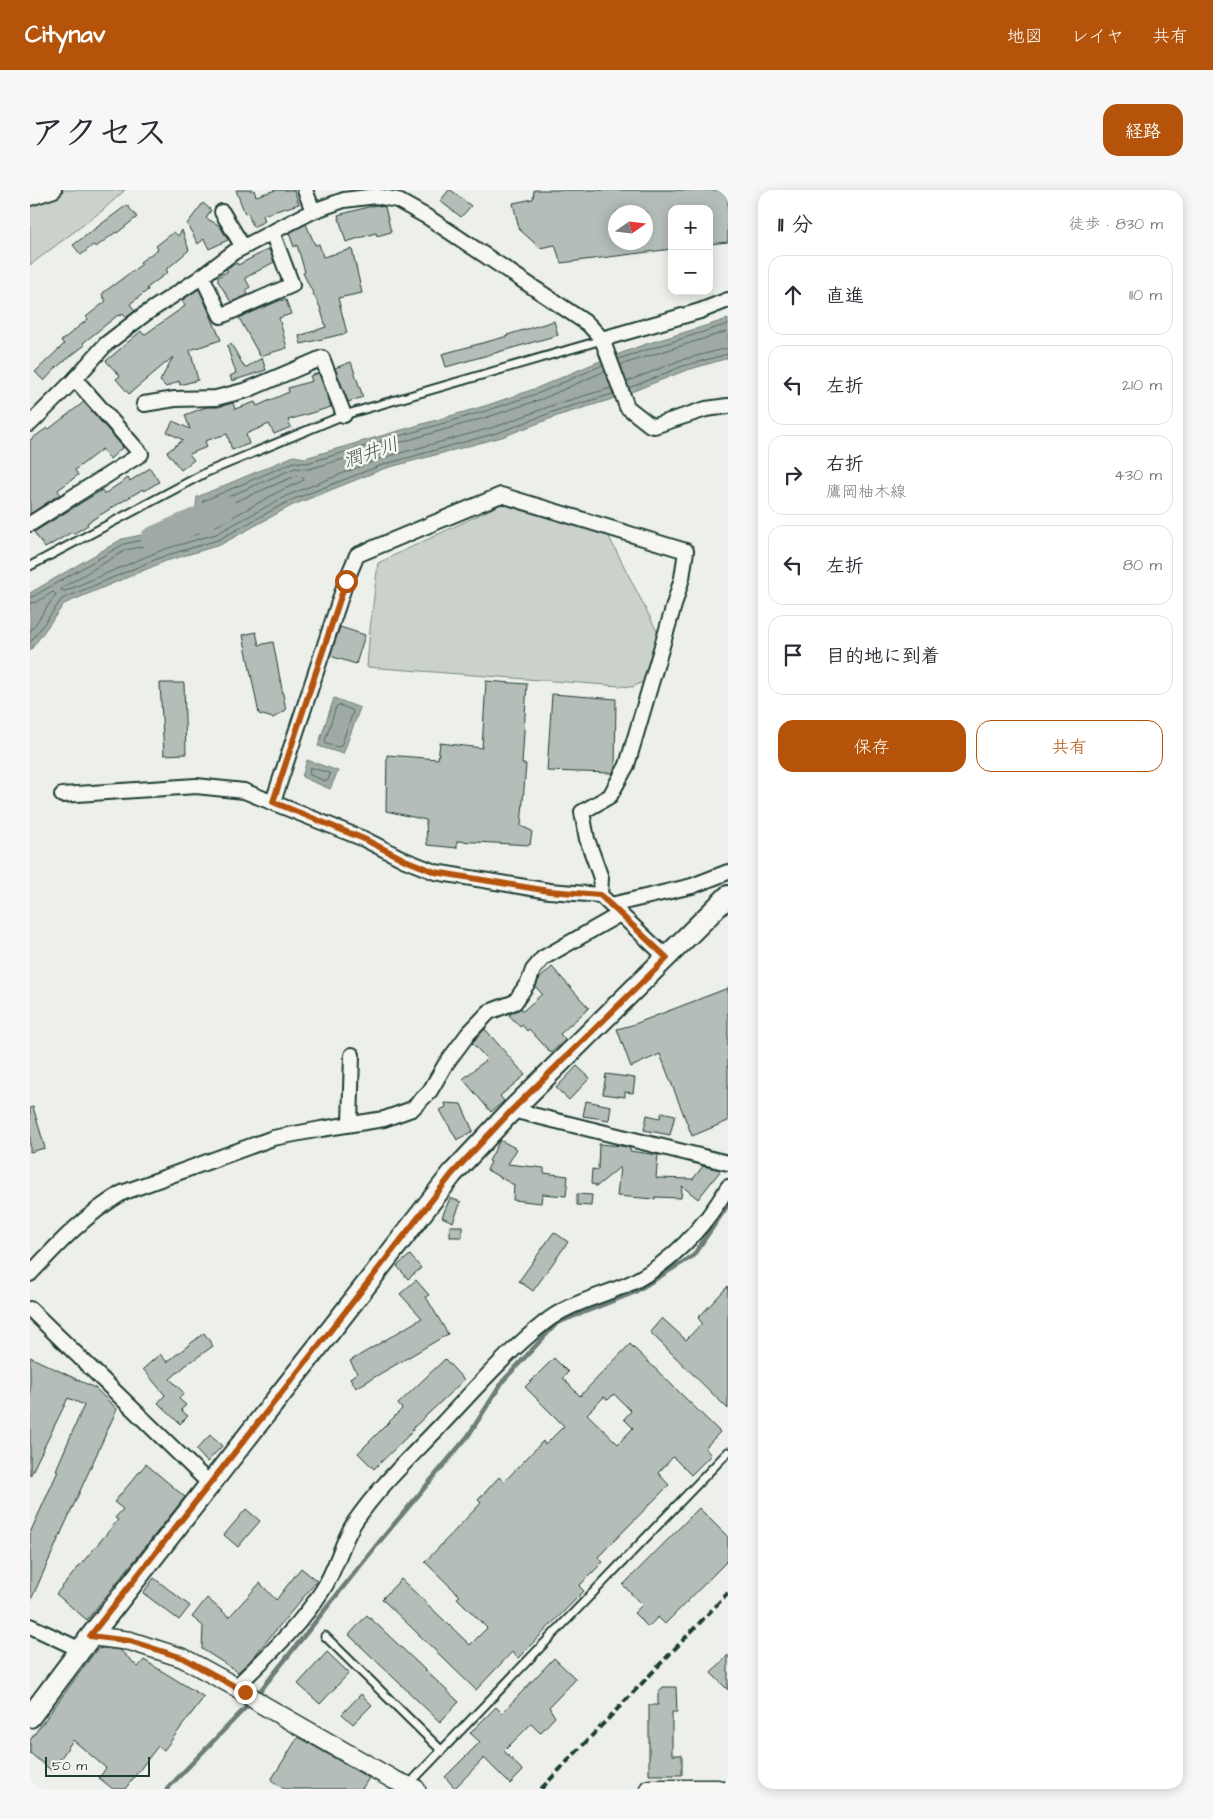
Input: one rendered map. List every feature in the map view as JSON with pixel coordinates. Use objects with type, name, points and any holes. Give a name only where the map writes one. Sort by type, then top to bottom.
[{"type":"main road","points":[[30,1716],[429,1202],[474,1149],[728,896]]},
{"type":"street","points":[[30,198],[54,190]]},
{"type":"street","points":[[305,190],[313,211]]},
{"type":"street","points":[[30,424],[75,379],[106,344],[145,314],[234,252],[313,211],[344,200],[376,196],[396,200],[429,218],[588,324],[602,340],[627,407],[650,425],[654,426],[706,409],[728,406]]},
{"type":"street","points":[[222,212],[243,247]]},
{"type":"street","points":[[202,276],[221,316],[292,285],[272,232]]},
{"type":"street","points":[[602,340],[700,312],[728,300]]},
{"type":"street","points":[[144,404],[175,399],[216,398],[247,390],[322,358],[344,415]]},
{"type":"street","points":[[30,524],[141,454],[75,379]]},
{"type":"street","points":[[273,802],[346,581],[357,555],[501,495],[686,551],[682,578],[627,765],[610,796],[582,812],[587,839],[601,878],[600,895]]},
{"type":"street","points":[[62,795],[196,786],[244,791],[364,839],[405,860],[435,872],[549,891],[600,895],[667,958]]},
{"type":"street","points":[[30,1274],[73,1228],[122,1193],[273,1138],[384,1119],[412,1109],[430,1091],[456,1050],[489,1012],[515,1002],[529,981],[533,970],[543,958],[615,909],[692,886],[728,872]]},
{"type":"street","points":[[350,1124],[352,1055]]},
{"type":"street","points":[[512,1110],[728,1163]]},
{"type":"street","points":[[241,1690],[294,1629],[323,1590],[353,1525],[375,1494],[494,1369],[544,1322],[562,1311],[633,1282],[657,1267],[680,1248],[702,1224],[728,1187]]},
{"type":"street","points":[[30,1309],[210,1484]]},
{"type":"street","points":[[30,1626],[86,1643],[130,1641],[183,1658],[394,1780],[413,1788]]},
{"type":"street","points":[[649,1789],[718,1789]]},
{"type":"lane","points":[[30,566],[207,472],[344,415],[602,340]]},
{"type":"lane","points":[[413,1788],[415,1778],[441,1750],[728,1452]]},
{"type":"lane","points":[[325,1636],[441,1750]]},
{"type":"shaded area","points":[[30,190],[125,190],[103,210],[30,265]]},
{"type":"shaded area","points":[[506,502],[607,533],[658,633],[644,681],[633,687],[367,667],[378,563]]},
{"type":"water","points":[[728,319],[728,358],[684,371],[616,398],[560,415],[502,437],[383,469],[291,506],[220,545],[166,561],[64,604],[30,651],[30,593],[122,539],[194,524],[197,497],[294,456],[305,458],[488,405],[537,388],[643,345]]},
{"type":"water","points":[[334,698],[360,708],[343,754],[318,746]]},
{"type":"water","points":[[307,760],[338,771],[330,789],[302,777]]},
{"type":"building","points":[[236,190],[254,190],[256,196],[276,190],[294,190],[299,204],[263,215],[265,221],[253,227],[248,213],[245,214]]},
{"type":"building","points":[[449,190],[471,206],[461,217],[440,201]]},
{"type":"building","points":[[534,190],[728,190],[728,242],[713,244],[713,205],[668,205],[668,250],[561,263],[555,245],[540,248],[519,229],[513,203],[533,199]]},
{"type":"building","points":[[203,203],[211,210],[206,218],[220,226],[228,240],[209,249],[204,239],[198,244],[187,224]]},
{"type":"building","points":[[127,205],[137,217],[117,233],[96,247],[93,245],[81,255],[73,245]]},
{"type":"building","points":[[376,205],[385,207],[391,232],[377,236],[376,233],[346,242],[338,215]]},
{"type":"building","points":[[306,224],[315,245],[319,244],[323,257],[352,249],[362,293],[338,298],[347,333],[301,344],[299,336],[326,327],[320,307],[303,273],[305,272],[297,245],[294,247],[289,233]]},
{"type":"building","points":[[182,230],[189,250],[166,270],[168,272],[130,304],[135,311],[126,318],[123,314],[118,315],[83,343],[85,345],[58,366],[44,381],[35,372],[64,344],[61,341],[106,301],[102,295],[104,292],[142,264],[140,262],[158,249],[156,246],[174,232],[178,236]]},
{"type":"building","points":[[269,249],[274,262],[245,278],[250,287],[246,290],[248,295],[231,302],[218,281],[218,277],[228,271],[226,269],[228,267],[237,263],[238,265]]},
{"type":"building","points":[[199,289],[221,340],[190,350],[198,380],[180,385],[179,381],[166,387],[160,381],[173,357],[129,394],[116,379],[120,376],[106,361],[141,331],[144,335],[185,306],[182,300]]},
{"type":"building","points":[[281,300],[286,300],[291,314],[279,318],[287,348],[260,356],[239,318]]},
{"type":"building","points":[[554,321],[558,335],[446,367],[442,354]]},
{"type":"building","points":[[231,344],[245,368],[262,358],[266,370],[232,381],[230,376],[236,373],[227,346]]},
{"type":"building","points":[[351,362],[363,397],[348,402],[335,368]]},
{"type":"building","points":[[319,373],[331,407],[288,420],[291,427],[274,434],[269,424],[246,434],[249,444],[232,450],[227,434],[205,441],[207,447],[189,454],[194,460],[181,470],[167,452],[183,440],[167,432],[173,421],[190,429],[185,415],[206,407],[218,407],[233,403],[235,409],[255,402],[257,406],[289,392],[288,388],[312,381],[310,376]]},
{"type":"building","points":[[84,402],[123,447],[110,459],[102,449],[75,470],[78,475],[58,490],[60,494],[30,514],[30,440],[47,428],[49,429]]},
{"type":"building","points":[[150,468],[159,482],[144,491],[143,489],[87,523],[88,525],[73,534],[72,532],[45,548],[34,532],[102,490],[104,494],[128,478],[130,481]]},
{"type":"building","points":[[340,627],[365,635],[356,664],[330,656]]},
{"type":"building","points":[[256,632],[259,645],[273,642],[286,710],[273,718],[259,714],[243,635]]},
{"type":"building","points":[[486,681],[527,684],[522,764],[526,764],[521,826],[532,831],[530,845],[457,841],[457,848],[427,845],[426,820],[386,811],[387,755],[438,759],[440,743],[482,748]]},
{"type":"building","points":[[160,683],[184,683],[186,754],[164,755]]},
{"type":"building","points":[[552,694],[616,699],[615,768],[612,773],[547,771]]},
{"type":"building","points":[[552,967],[589,1008],[560,1034],[565,1040],[551,1053],[529,1029],[527,1031],[522,1025],[520,1027],[509,1015],[521,1008],[523,1011],[542,994],[536,987],[539,979]]},
{"type":"building","points":[[728,988],[728,1121],[692,1136],[660,1054],[631,1067],[617,1029]]},
{"type":"building","points":[[485,1029],[525,1075],[500,1096],[504,1101],[491,1112],[463,1079],[487,1059],[472,1043]]},
{"type":"building","points":[[577,1066],[590,1078],[569,1100],[556,1088]]},
{"type":"building","points":[[606,1074],[635,1078],[633,1093],[625,1092],[625,1097],[603,1094]]},
{"type":"building","points":[[586,1101],[611,1106],[609,1120],[583,1116]]},
{"type":"building","points":[[445,1103],[461,1104],[473,1131],[457,1140],[440,1110],[446,1107]]},
{"type":"building","points":[[33,1107],[45,1148],[30,1152],[30,1108]]},
{"type":"building","points":[[662,1112],[675,1115],[670,1135],[644,1130],[647,1115],[660,1118]]},
{"type":"building","points":[[500,1140],[517,1149],[508,1164],[544,1168],[544,1173],[568,1176],[566,1196],[542,1194],[541,1203],[513,1200],[514,1185],[487,1170],[491,1162],[489,1161]]},
{"type":"building","points":[[599,1144],[622,1146],[630,1148],[630,1151],[658,1155],[656,1178],[693,1179],[703,1166],[721,1170],[698,1199],[682,1186],[681,1198],[655,1197],[655,1199],[617,1196],[620,1167],[596,1187],[596,1185],[591,1184],[592,1169],[598,1170]]},
{"type":"building","points":[[577,1194],[592,1195],[591,1206],[577,1205]]},
{"type":"building","points":[[450,1198],[461,1202],[453,1222],[442,1217]]},
{"type":"building","points":[[450,1226],[462,1226],[462,1237],[450,1237]]},
{"type":"building","points":[[554,1232],[568,1242],[533,1291],[519,1281]]},
{"type":"building","points":[[410,1255],[421,1268],[408,1279],[397,1266]]},
{"type":"building","points":[[416,1280],[429,1295],[426,1297],[448,1334],[356,1388],[350,1378],[357,1373],[350,1361],[422,1318],[400,1294]]},
{"type":"building","points":[[728,1286],[728,1409],[650,1332],[662,1318],[686,1340],[702,1323],[698,1318]]},
{"type":"building","points":[[204,1333],[213,1346],[192,1360],[170,1379],[184,1393],[179,1399],[186,1405],[181,1410],[188,1416],[180,1424],[158,1403],[165,1395],[143,1369],[160,1354],[167,1362]]},
{"type":"building","points":[[630,1344],[720,1432],[705,1448],[711,1455],[691,1475],[673,1457],[658,1473],[669,1485],[598,1557],[603,1562],[579,1586],[584,1591],[518,1658],[512,1652],[476,1690],[382,1599],[401,1579],[470,1645],[487,1628],[457,1598],[460,1596],[425,1562],[481,1503],[478,1500],[499,1477],[504,1482],[543,1441],[545,1445],[564,1426],[525,1387],[554,1358],[568,1372],[563,1378],[580,1396]],"holes":[[[614,1394],[631,1411],[624,1419],[633,1428],[618,1444],[587,1414],[604,1397],[608,1400]]]},
{"type":"building","points":[[30,1357],[95,1388],[117,1409],[30,1602],[30,1533],[58,1471],[56,1470],[84,1405],[68,1398],[30,1476]]},
{"type":"building","points":[[445,1359],[464,1380],[412,1429],[414,1430],[374,1469],[358,1453],[402,1409],[398,1404]]},
{"type":"building","points":[[210,1435],[222,1446],[207,1462],[196,1450]]},
{"type":"building","points":[[146,1464],[185,1497],[87,1620],[56,1594],[118,1520],[115,1518],[123,1509],[114,1502]]},
{"type":"building","points":[[699,1508],[728,1537],[728,1560],[665,1624],[658,1617],[648,1627],[634,1613],[642,1605],[623,1585]]},
{"type":"building","points":[[246,1509],[260,1521],[238,1547],[224,1535]]},
{"type":"building","points":[[301,1568],[317,1581],[250,1661],[238,1672],[202,1649],[203,1626],[192,1617],[207,1598],[229,1617],[260,1583],[276,1600]]},
{"type":"building","points":[[154,1578],[190,1606],[179,1620],[143,1593]]},
{"type":"building","points":[[367,1615],[459,1702],[440,1722],[349,1635]]},
{"type":"building","points":[[97,1649],[120,1650],[138,1667],[144,1660],[204,1697],[164,1750],[158,1746],[125,1789],[113,1789],[99,1778],[106,1768],[73,1740],[52,1771],[30,1753],[30,1740]]},
{"type":"building","points":[[327,1652],[349,1673],[320,1704],[298,1684]]},
{"type":"building","points":[[728,1655],[728,1690],[711,1673]]},
{"type":"building","points":[[554,1658],[576,1679],[549,1707],[555,1717],[540,1733],[531,1724],[504,1751],[523,1771],[510,1784],[484,1758],[455,1788],[445,1777],[480,1742],[470,1733],[496,1707],[502,1713]]},
{"type":"building","points":[[663,1687],[676,1687],[677,1712],[672,1712],[672,1755],[682,1755],[682,1775],[649,1775],[649,1705],[658,1705],[658,1693]]},
{"type":"building","points":[[361,1694],[372,1705],[353,1724],[342,1714]]},
{"type":"building","points":[[298,1737],[369,1778],[362,1789],[284,1789],[271,1780]]},
{"type":"waterway","name":"潤井川","points":[[153,539],[224,508]]},
{"type":"waterway","points":[[256,1696],[380,1541],[468,1436],[503,1381],[557,1323],[633,1293],[693,1256],[728,1205]]},
{"type":"waterway","points":[[167,1789],[251,1702]]},
{"type":"railway","points":[[541,1789],[728,1593]]},
{"type":"route","points":[[245,1692],[183,1658],[130,1641],[90,1636],[452,1174],[512,1110],[667,958],[600,895],[549,891],[435,872],[405,860],[364,839],[273,802],[346,581]]}]
